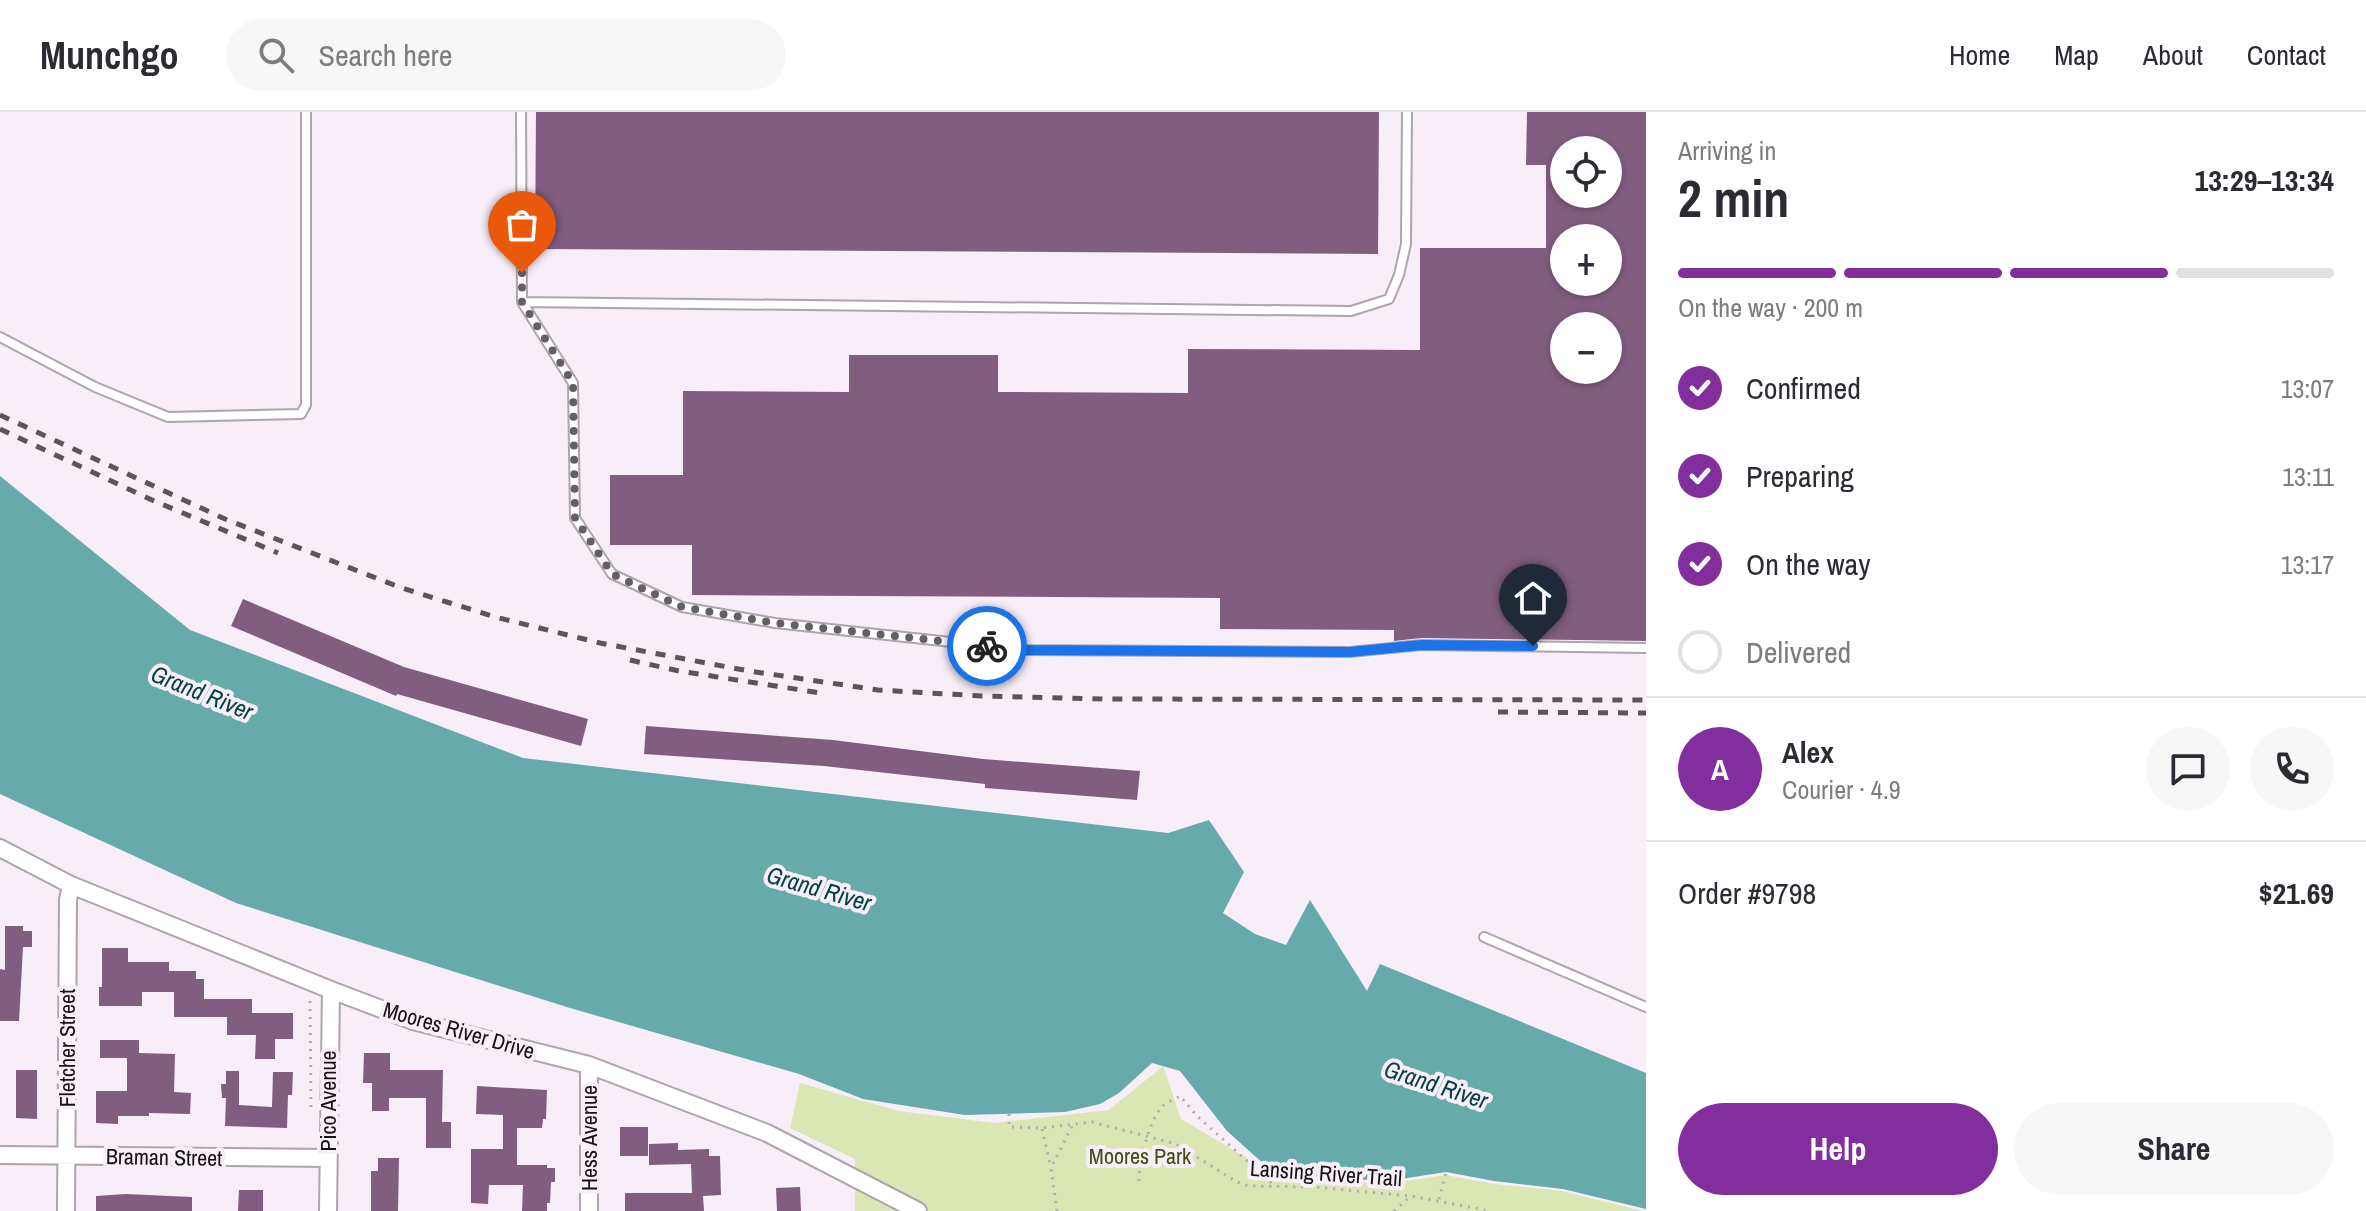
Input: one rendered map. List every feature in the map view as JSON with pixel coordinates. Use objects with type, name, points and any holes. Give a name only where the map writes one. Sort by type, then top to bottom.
[{"type":"street","name":"Moores River Drive","points":[[0,848],[71,885],[413,1021],[589,1065],[767,1133],[918,1211]]},
{"type":"street","name":"Fletcher Street","points":[[66,1211],[68,900],[71,885]]},
{"type":"street","name":"Pico Avenue","points":[[328,1211],[331,990]]},
{"type":"street","name":"Hess Avenue","points":[[589,1065],[589,1211]]},
{"type":"street","name":"Braman Street","points":[[0,1155],[328,1158]]},
{"type":"lane","points":[[0,337],[95,387],[168,417],[301,414],[306,405],[306,112]]},
{"type":"lane","points":[[521,112],[522,302],[573,383],[575,518],[612,574],[682,607],[775,623],[1025,650],[1350,652],[1421,645],[1646,648]]},
{"type":"lane","points":[[522,302],[1351,311],[1389,299],[1399,275],[1406,244],[1407,112]]},
{"type":"lane","points":[[1484,937],[1646,1007]]},
{"type":"path","points":[[310,997],[311,1109]]},
{"type":"path","points":[[1139,1181],[1140,1161],[1148,1136],[1163,1106],[1180,1096],[1197,1116],[1276,1187]]},
{"type":"path","points":[[1009,1114],[1009,1127],[1042,1128],[1057,1211]]},
{"type":"path","name":"Lansing River Trail","points":[[1042,1128],[1092,1122],[1148,1136],[1176,1144],[1237,1182],[1249,1186],[1314,1187],[1411,1196],[1490,1211]]},
{"type":"path","points":[[1051,1168],[1073,1124]]},
{"type":"path","points":[[1439,1199],[1446,1172]]},
{"type":"path","points":[[1394,1211],[1411,1196]]},
{"type":"green space","name":"Moores Park","points":[[1163,1066],[1181,1119],[1264,1168],[1298,1182],[1394,1183],[1446,1175],[1562,1191],[1642,1211],[855,1211],[855,1159],[790,1128],[800,1083],[899,1111],[994,1123],[1109,1110]]},
{"type":"water","name":"Grand River","points":[[0,476],[190,630],[523,758],[1168,833],[1209,820],[1244,872],[1223,913],[1255,934],[1286,945],[1310,900],[1367,991],[1380,964],[1646,1073],[1646,1209],[1563,1189],[1446,1172],[1394,1180],[1298,1179],[1266,1166],[1227,1131],[1180,1071],[1152,1063],[1119,1093],[1100,1104],[1065,1112],[965,1115],[863,1099],[799,1074],[570,1008],[236,903],[0,794]]},
{"type":"building","points":[[536,112],[1379,112],[1378,254],[535,249]]},
{"type":"building","points":[[1527,112],[1646,112],[1646,641],[1421,638],[1394,641],[1394,630],[1220,629],[1220,598],[692,595],[692,545],[610,545],[610,475],[683,475],[683,391],[849,392],[849,355],[998,355],[998,392],[1188,393],[1188,349],[1420,350],[1420,248],[1546,248],[1546,165],[1526,165]]},
{"type":"building","points":[[243,599],[404,667],[588,719],[581,746],[396,696],[231,626]]},
{"type":"building","points":[[646,726],[833,740],[983,759],[1140,771],[1137,800],[985,788],[985,784],[824,766],[644,754]]},
{"type":"building","points":[[5,926],[23,926],[23,931],[32,931],[32,947],[23,947],[19,1021],[0,1021],[0,969],[5,970]]},
{"type":"building","points":[[102,948],[128,948],[128,962],[169,962],[169,971],[196,971],[196,979],[204,979],[204,999],[252,999],[252,1013],[293,1013],[293,1039],[275,1039],[275,1059],[255,1059],[256,1035],[227,1035],[227,1017],[174,1017],[174,992],[142,992],[142,1006],[99,1006]]},
{"type":"building","points":[[100,1040],[139,1040],[139,1053],[175,1054],[174,1092],[191,1093],[190,1114],[149,1113],[149,1116],[118,1116],[118,1124],[96,1123],[96,1091],[127,1091],[127,1058],[100,1058]]},
{"type":"building","points":[[364,1053],[390,1053],[390,1070],[443,1070],[442,1122],[451,1122],[451,1148],[426,1148],[426,1098],[389,1098],[389,1111],[372,1111],[372,1083],[363,1083]]},
{"type":"building","points":[[16,1070],[37,1070],[37,1119],[16,1118]]},
{"type":"building","points":[[226,1071],[239,1071],[239,1105],[272,1107],[273,1072],[293,1072],[292,1095],[288,1095],[287,1128],[225,1126],[226,1098],[222,1098],[221,1084],[226,1084]]},
{"type":"building","points":[[477,1086],[547,1090],[546,1119],[543,1119],[542,1128],[517,1128],[517,1165],[555,1168],[555,1182],[551,1182],[547,1211],[522,1211],[523,1185],[489,1185],[488,1204],[471,1203],[471,1149],[503,1149],[503,1115],[476,1114]]},
{"type":"building","points":[[620,1127],[648,1127],[648,1156],[620,1156]]},
{"type":"building","points":[[678,1143],[678,1150],[709,1149],[709,1156],[720,1156],[721,1195],[703,1196],[704,1211],[625,1211],[625,1193],[692,1193],[691,1164],[649,1165],[649,1144]]},
{"type":"building","points":[[378,1158],[399,1158],[398,1211],[371,1211],[371,1171],[378,1171]]},
{"type":"building","points":[[800,1187],[801,1211],[777,1211],[776,1188]]},
{"type":"building","points":[[239,1190],[263,1190],[263,1211],[238,1211]]},
{"type":"building","points":[[96,1196],[192,1197],[192,1211],[96,1211]]},
{"type":"railway","points":[[0,415],[225,519],[399,587],[495,617],[600,643],[749,671],[878,690],[982,696],[1646,700]]},
{"type":"railway","points":[[0,429],[152,500],[278,553]]},
{"type":"railway","points":[[630,660],[679,671],[827,694]]},
{"type":"railway","points":[[1498,712],[1646,713]]},
{"type":"way so far","points":[[522,273],[522,302],[573,383],[575,518],[612,574],[682,607],[775,623],[987,646]]},
{"type":"route","points":[[987,646],[1025,650],[1350,652],[1421,645],[1533,646]]}]
